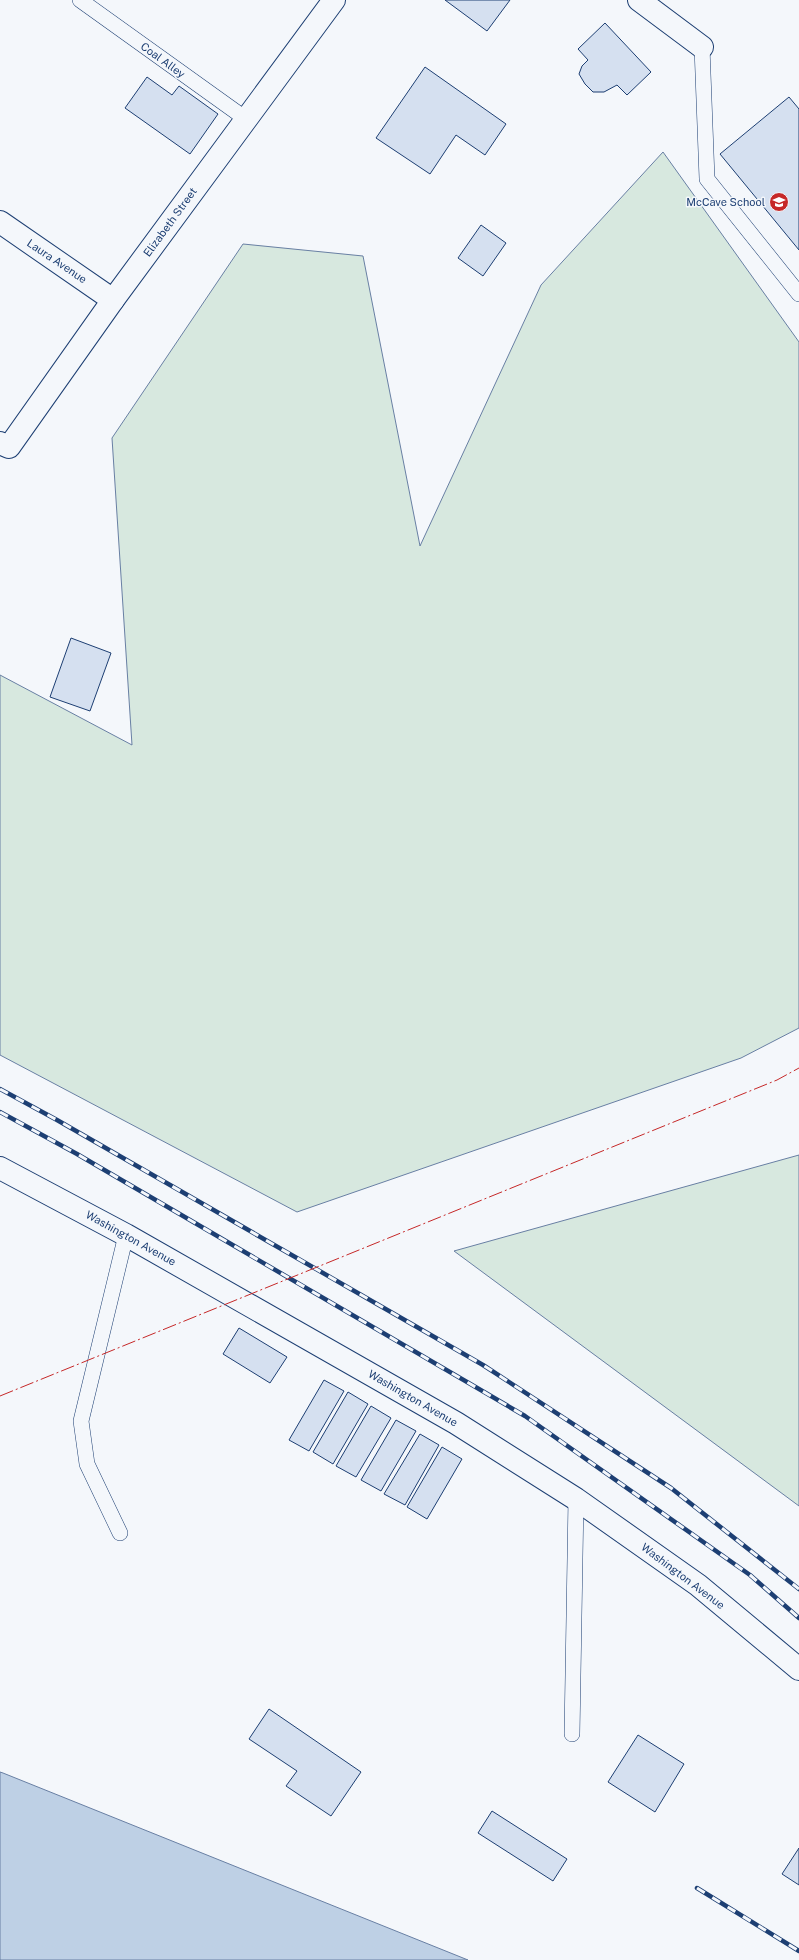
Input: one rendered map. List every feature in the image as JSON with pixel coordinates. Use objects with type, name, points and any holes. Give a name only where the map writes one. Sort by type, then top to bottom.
[{"type":"main road","name":"Elizabeth Street","points":[[4,445],[334,0]]},
{"type":"main road","points":[[638,0],[702,47]]},
{"type":"main road","name":"Laura Avenue","points":[[0,222],[113,300]]},
{"type":"main road","name":"Washington Avenue","points":[[0,1168],[126,1235],[456,1423],[576,1499],[698,1584],[799,1669]]},
{"type":"lane","name":"Coal Alley","points":[[80,0],[246,119]]},
{"type":"lane","points":[[702,47],[707,140],[707,179],[799,294]]},
{"type":"lane","points":[[120,1533],[87,1464],[81,1421],[126,1235]]},
{"type":"lane","points":[[572,1734],[576,1499]]},
{"type":"shaded area","points":[[663,152],[799,342],[799,1028],[741,1058],[297,1212],[0,1055],[0,675],[132,745],[112,438],[243,244],[363,256],[420,546],[541,285]]},
{"type":"shaded area","points":[[799,1155],[799,1506],[454,1251]]},
{"type":"water","points":[[0,1772],[3,1773],[468,1960],[0,1960]]},
{"type":"building","points":[[445,0],[510,0],[487,31]]},
{"type":"building","points":[[605,23],[651,72],[627,95],[617,85],[604,92],[593,92],[585,84],[579,74],[582,66],[588,60],[578,49]]},
{"type":"building","points":[[425,67],[506,124],[485,155],[456,135],[430,174],[376,138]]},
{"type":"building","points":[[147,77],[172,95],[179,86],[218,114],[190,154],[125,108]]},
{"type":"building","name":"McCave School","points":[[789,97],[799,109],[799,250],[720,154]]},
{"type":"building","points":[[481,225],[506,243],[483,276],[458,258]]},
{"type":"building","points":[[71,638],[111,653],[90,711],[50,697]]},
{"type":"building","points":[[239,1328],[287,1357],[270,1383],[223,1354]]},
{"type":"building","points":[[324,1380],[344,1391],[309,1451],[289,1440]]},
{"type":"building","points":[[348,1392],[368,1404],[333,1464],[313,1452]]},
{"type":"building","points":[[371,1406],[391,1418],[356,1477],[336,1466]]},
{"type":"building","points":[[396,1420],[416,1431],[381,1491],[361,1480]]},
{"type":"building","points":[[420,1434],[439,1445],[405,1505],[384,1494]]},
{"type":"building","points":[[442,1447],[462,1459],[427,1519],[407,1507]]},
{"type":"building","points":[[269,1709],[361,1772],[331,1816],[286,1786],[297,1771],[249,1739]]},
{"type":"building","points":[[638,1735],[684,1764],[655,1812],[608,1782]]},
{"type":"building","points":[[492,1811],[567,1859],[553,1881],[478,1833]]},
{"type":"building","points":[[799,1848],[799,1885],[782,1874]]},
{"type":"railway","points":[[0,1089],[57,1120],[483,1365],[671,1488],[799,1589]]},
{"type":"railway","points":[[0,1112],[77,1154],[525,1416],[750,1575],[799,1618]]},
{"type":"railway","points":[[697,1888],[799,1951]]},
{"type":"power","points":[[0,1396],[777,1080],[799,1068]]},
{"type":"place","name":"McCave School","points":[[779,202]]}]
